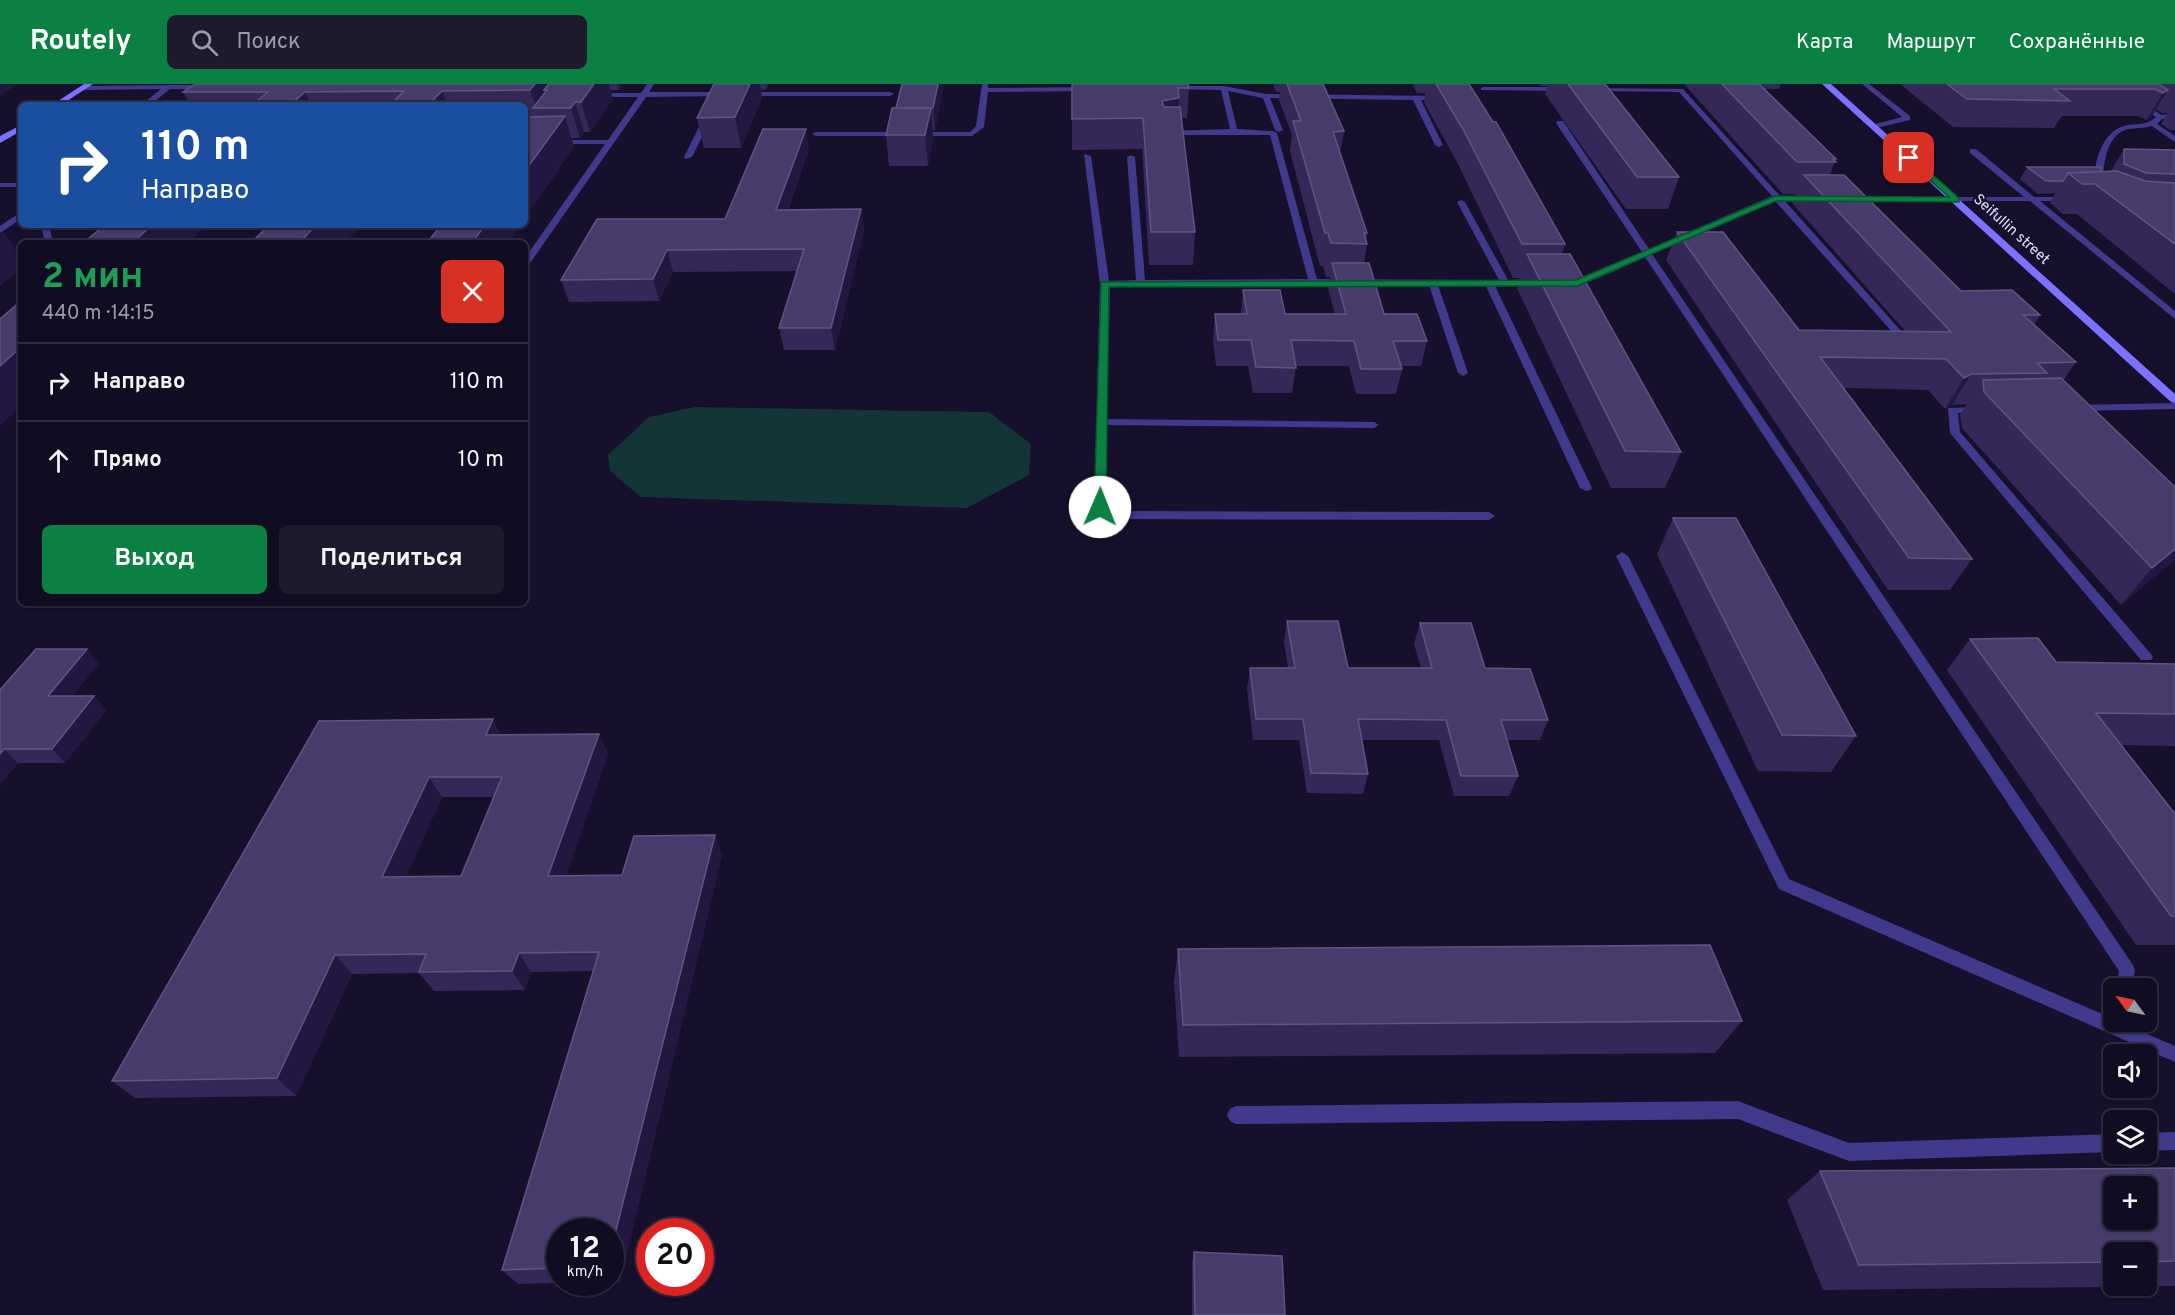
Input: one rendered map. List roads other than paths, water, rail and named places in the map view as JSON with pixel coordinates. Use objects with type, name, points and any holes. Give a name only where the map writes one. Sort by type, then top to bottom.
[{"type":"street","name":"Seifullin street","points":[[1826,84],[2175,400]]},
{"type":"street","points":[[61,102],[86,86]]},
{"type":"street","points":[[0,140],[18,129]]},
{"type":"lane","points":[[528,260],[651,84]]},
{"type":"lane","points":[[1865,84],[1907,118],[1875,127]]},
{"type":"lane","points":[[86,86],[216,87]]},
{"type":"lane","points":[[1162,88],[1209,86],[1266,96],[1447,98]]},
{"type":"lane","points":[[1482,86],[1576,89]]},
{"type":"lane","points":[[1479,98],[1489,98],[1482,86]]},
{"type":"lane","points":[[149,102],[170,87]]},
{"type":"lane","points":[[816,134],[972,134],[980,127],[985,87],[1103,89]]},
{"type":"lane","points":[[1224,88],[1234,131]]},
{"type":"lane","points":[[1588,89],[1681,90],[1775,198],[1898,332]]},
{"type":"lane","points":[[687,156],[719,94]]},
{"type":"lane","points":[[588,95],[890,94]]},
{"type":"lane","points":[[1266,96],[1279,130]]},
{"type":"lane","points":[[1416,98],[1439,145]]},
{"type":"lane","points":[[2134,100],[2160,117],[2175,116]]},
{"type":"lane","points":[[2099,197],[2099,167],[2111,137],[2124,129],[2152,124],[2160,117]]},
{"type":"lane","points":[[1560,123],[1649,252],[2127,970],[2126,978]]},
{"type":"lane","points":[[2152,124],[2175,140]]},
{"type":"lane","points":[[1166,133],[1234,131],[1274,133],[1313,282]]},
{"type":"lane","points":[[551,142],[610,142]]},
{"type":"lane","points":[[1973,151],[2175,316]]},
{"type":"lane","points":[[1087,156],[1105,284],[1100,507],[1114,515],[1489,516]]},
{"type":"lane","points":[[1131,157],[1140,282]]},
{"type":"lane","points":[[2099,167],[2110,167]]},
{"type":"lane","points":[[0,185],[18,185]]},
{"type":"lane","points":[[1553,283],[1577,283],[1775,198],[1820,199]]},
{"type":"lane","points":[[1843,199],[2080,198]]},
{"type":"lane","points":[[1461,202],[1505,284]]},
{"type":"lane","points":[[0,230],[18,217]]},
{"type":"lane","points":[[1105,284],[1140,282],[1157,284],[1541,283]]},
{"type":"lane","points":[[1433,283],[1463,373]]},
{"type":"lane","points":[[1489,284],[1586,488]]},
{"type":"lane","points":[[2058,408],[2175,406]]},
{"type":"lane","points":[[1999,410],[1952,410],[1955,433],[2146,657]]},
{"type":"lane","points":[[1102,422],[1374,425]]},
{"type":"lane","points":[[1622,556],[1784,884],[2103,1018]]},
{"type":"lane","points":[[2132,1032],[2175,1054]]},
{"type":"lane","points":[[1236,1114],[1738,1110],[1849,1152],[2103,1143]]},
{"type":"lane","points":[[2157,1142],[2175,1141]]}]
